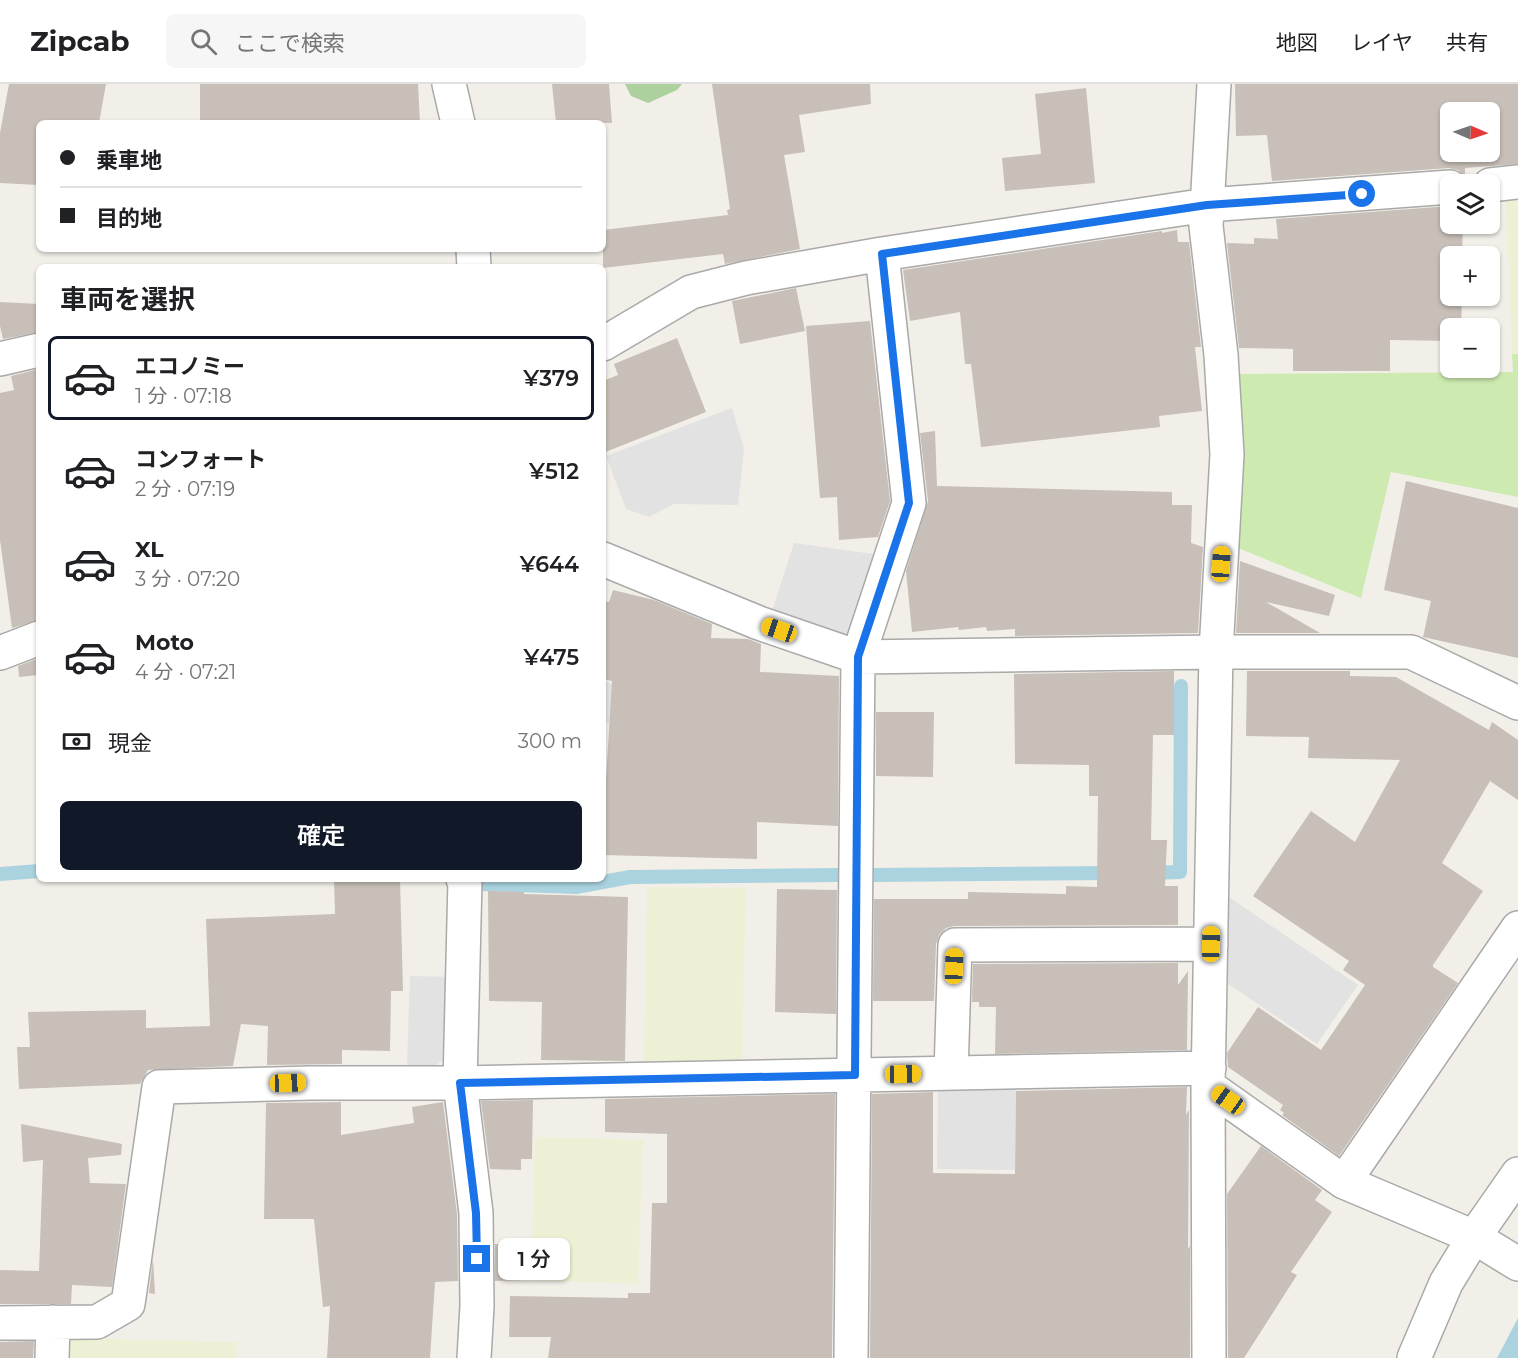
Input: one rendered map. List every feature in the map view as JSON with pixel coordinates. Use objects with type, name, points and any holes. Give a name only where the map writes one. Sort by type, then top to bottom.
[{"type":"street","points":[[449,84],[457,120]]},
{"type":"street","points":[[1209,1358],[1209,1077],[1216,652],[1227,454],[1221,355],[1206,226],[1214,84]]},
{"type":"street","points":[[1500,184],[1518,183]]},
{"type":"street","points":[[610,334],[691,292],[746,278],[882,254],[1207,205],[1440,188]]},
{"type":"street","points":[[852,1358],[858,657],[909,503],[882,254]]},
{"type":"street","points":[[0,358],[36,351]]},
{"type":"street","points":[[606,560],[759,623],[858,657],[1411,652],[1518,703]]},
{"type":"street","points":[[0,652],[36,639]]},
{"type":"street","points":[[465,882],[460,1083],[476,1213],[477,1306],[474,1358]]},
{"type":"street","points":[[1344,1182],[1518,928]]},
{"type":"street","points":[[951,1073],[955,945],[1211,944]]},
{"type":"street","points":[[0,1323],[97,1322],[128,1304],[159,1088],[309,1083],[460,1083],[951,1073],[1209,1077],[1344,1182],[1479,1240],[1518,1264]]},
{"type":"street","points":[[1414,1358],[1446,1283],[1479,1240],[1518,1174]]},
{"type":"street","points":[[52,1322],[52,1358]]},
{"type":"green space","points":[[625,84],[682,84],[677,90],[648,103],[631,96]]},
{"type":"green space","points":[[1518,199],[1518,354],[1512,354],[1506,200]]},
{"type":"green space","points":[[1512,354],[1518,354],[1518,497],[1391,472],[1361,598],[1238,548],[1241,473],[1239,374],[1440,373],[1440,378],[1500,378],[1500,372],[1513,372]]},
{"type":"green space","points":[[647,887],[746,888],[742,1064],[644,1063]]},
{"type":"green space","points":[[535,1137],[643,1140],[638,1284],[531,1280]]},
{"type":"green space","points":[[66,1338],[237,1342],[236,1358],[66,1358]]},
{"type":"shaded area","points":[[732,408],[744,449],[738,505],[674,504],[649,517],[626,509],[606,456]]},
{"type":"shaded area","points":[[794,543],[880,555],[851,639],[772,611]]},
{"type":"shaded area","points":[[606,682],[617,685],[610,723],[606,723]]},
{"type":"shaded area","points":[[1223,893],[1358,985],[1317,1044],[1224,981]]},
{"type":"shaded area","points":[[410,976],[451,977],[450,1054],[435,1066],[407,1065]]},
{"type":"shaded area","points":[[938,1084],[1016,1085],[1015,1170],[937,1169]]},
{"type":"water","points":[[1518,1318],[1518,1358],[1497,1358]]},
{"type":"building","points":[[9,84],[106,84],[100,120],[36,120],[36,185],[0,183],[0,133]]},
{"type":"building","points":[[200,84],[418,84],[420,120],[200,120]]},
{"type":"building","points":[[552,84],[609,84],[612,123],[606,123],[606,120],[556,120]]},
{"type":"building","points":[[712,84],[870,84],[871,104],[799,115],[805,152],[784,155],[800,249],[725,264],[723,254],[606,268],[606,264],[603,264],[603,252],[606,252],[606,230],[728,215],[727,210],[730,209]]},
{"type":"building","points":[[1235,84],[1518,84],[1518,164],[1465,168],[1465,174],[1449,168],[1272,181],[1267,135],[1236,136]]},
{"type":"building","points":[[1086,88],[1095,183],[1005,191],[1002,158],[1041,154],[1035,94]]},
{"type":"building","points":[[1440,207],[1440,234],[1463,234],[1462,246],[1440,246],[1440,306],[1462,306],[1461,318],[1440,318],[1440,341],[1390,340],[1390,371],[1293,371],[1293,349],[1239,348],[1227,243],[1254,244],[1254,238],[1278,239],[1276,219]]},
{"type":"building","points":[[1177,230],[1178,242],[1189,242],[1201,347],[1195,347],[1202,411],[1159,416],[1160,427],[981,447],[971,364],[965,364],[960,312],[910,321],[903,270]]},
{"type":"building","points":[[796,288],[805,331],[740,344],[732,301]]},
{"type":"building","points":[[0,302],[36,304],[36,333],[3,339],[0,326]]},
{"type":"building","points":[[870,321],[890,501],[878,537],[839,540],[837,497],[820,498],[806,326]]},
{"type":"building","points":[[677,338],[706,412],[606,452],[606,380],[618,375],[614,364]]},
{"type":"building","points":[[36,370],[36,621],[12,628],[0,540],[0,393],[14,390],[11,376]]},
{"type":"building","points":[[935,431],[937,486],[1172,492],[1172,505],[1192,505],[1191,543],[1203,547],[1198,633],[1015,636],[1015,629],[987,631],[986,627],[959,630],[958,627],[912,632],[906,571],[928,501],[920,433]]},
{"type":"building","points":[[1406,481],[1518,508],[1518,658],[1423,637],[1431,601],[1384,590]]},
{"type":"building","points":[[1240,561],[1335,595],[1329,616],[1266,602],[1320,633],[1236,633]]},
{"type":"building","points":[[613,590],[654,600],[712,624],[711,638],[748,639],[761,644],[760,672],[839,676],[838,826],[757,822],[757,859],[606,855],[606,780],[612,681],[606,680],[606,602],[609,602]]},
{"type":"building","points":[[36,659],[36,675],[19,677],[18,666]]},
{"type":"building","points":[[1174,671],[1174,735],[1153,735],[1151,840],[1167,840],[1165,886],[1178,886],[1178,925],[954,926],[946,928],[939,935],[936,944],[934,1001],[873,1001],[874,899],[968,899],[968,892],[1066,894],[1066,886],[1097,887],[1098,796],[1089,796],[1089,765],[1015,764],[1014,674]]},
{"type":"building","points":[[1247,671],[1350,671],[1350,676],[1396,677],[1489,730],[1492,722],[1518,740],[1518,800],[1490,781],[1442,863],[1483,891],[1433,965],[1458,983],[1339,1156],[1282,1115],[1284,1113],[1280,1110],[1283,1105],[1228,1067],[1227,1053],[1258,1007],[1321,1050],[1365,985],[1343,970],[1349,961],[1253,896],[1311,811],[1355,842],[1400,760],[1308,758],[1309,737],[1246,736]]},
{"type":"building","points":[[876,712],[934,712],[933,777],[876,776]]},
{"type":"building","points":[[334,882],[400,882],[403,991],[391,991],[390,1051],[342,1050],[342,1064],[267,1065],[268,1026],[241,1024],[233,1066],[148,1070],[140,1084],[19,1089],[17,1047],[30,1047],[28,1012],[146,1010],[146,1028],[210,1026],[206,919],[335,914]]},
{"type":"building","points":[[777,889],[837,890],[836,1014],[775,1012]]},
{"type":"building","points":[[488,891],[628,897],[625,1061],[541,1060],[542,1002],[489,1001]]},
{"type":"building","points":[[1178,963],[1178,985],[1188,971],[1187,1050],[995,1054],[996,1007],[979,1007],[979,1002],[972,1002],[973,964]]},
{"type":"building","points":[[1187,1087],[1190,1358],[870,1358],[872,1094],[933,1092],[933,1173],[1015,1174],[1016,1091]]},
{"type":"building","points":[[835,1094],[832,1358],[548,1358],[551,1337],[509,1337],[510,1296],[628,1298],[628,1293],[650,1293],[652,1203],[667,1203],[667,1134],[605,1132],[605,1099]]},
{"type":"building","points":[[533,1100],[532,1159],[521,1159],[521,1170],[490,1169],[481,1101]]},
{"type":"building","points":[[341,1102],[341,1135],[414,1123],[412,1107],[443,1102],[457,1214],[458,1281],[435,1282],[430,1358],[327,1358],[330,1306],[323,1307],[314,1219],[264,1219],[266,1103]]},
{"type":"building","points":[[21,1124],[122,1144],[121,1155],[88,1158],[90,1183],[126,1184],[112,1287],[72,1285],[71,1304],[0,1304],[0,1270],[39,1271],[43,1160],[23,1162]]},
{"type":"building","points":[[1261,1146],[1322,1190],[1315,1200],[1332,1212],[1291,1272],[1297,1275],[1244,1358],[1228,1358],[1227,1194]]},
{"type":"building","points":[[495,1244],[528,1245],[526,1280],[495,1281]]},
{"type":"building","points":[[153,1258],[155,1294],[149,1293]]},
{"type":"building","points":[[34,1341],[33,1358],[0,1358],[0,1342]]},
{"type":"waterway","points":[[1149,873],[1180,872],[1181,686]]},
{"type":"waterway","points":[[0,874],[36,871]]},
{"type":"waterway","points":[[871,875],[1115,873]]},
{"type":"waterway","points":[[606,881],[630,877],[841,875]]},
{"type":"waterway","points":[[481,884],[576,887],[603,882]]},
{"type":"route","points":[[477,1259],[476,1213],[460,1083],[855,1075],[858,657],[909,503],[882,254],[1207,205],[1362,194]]}]
